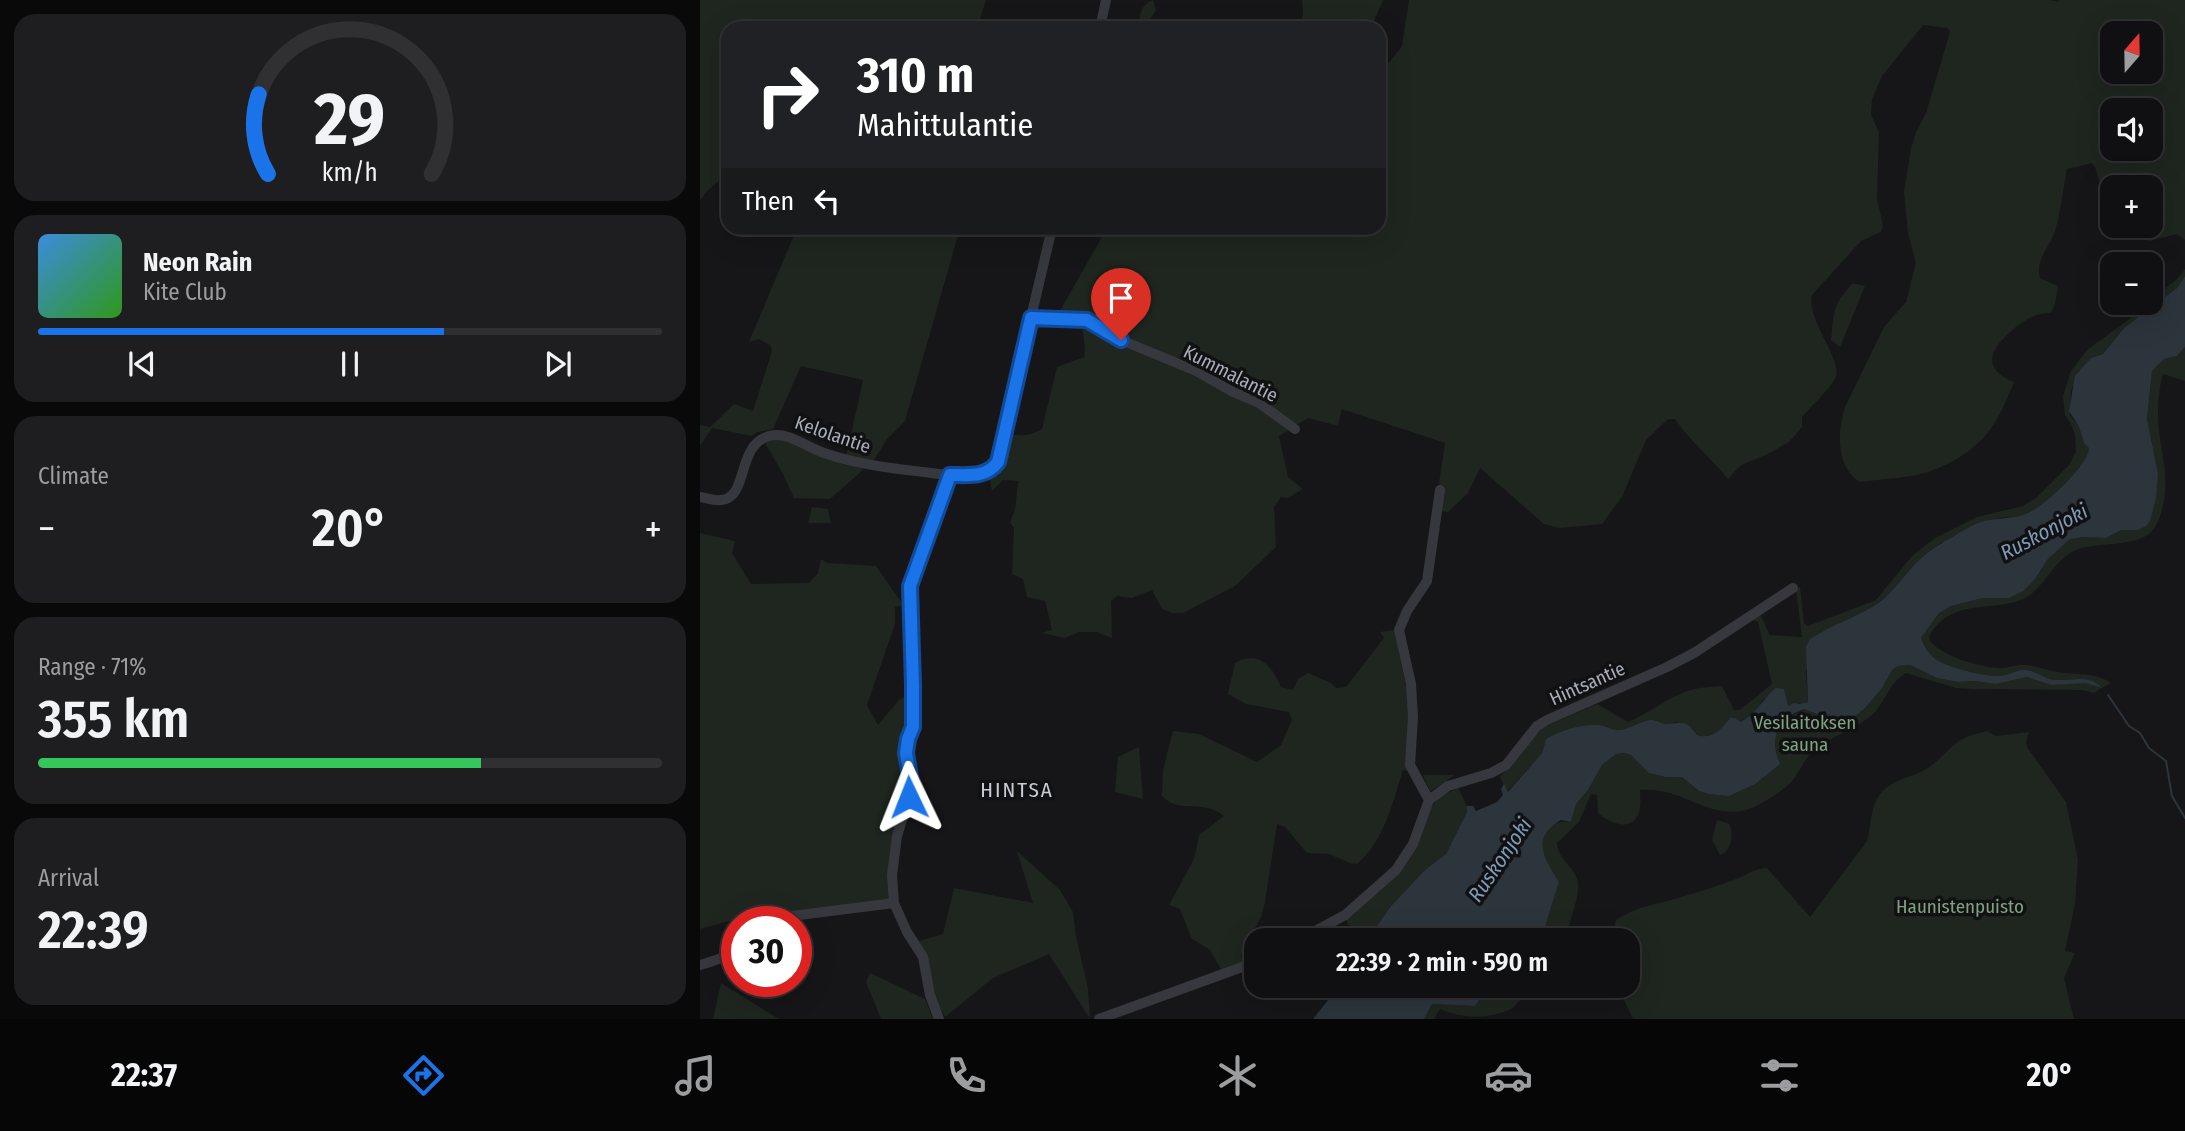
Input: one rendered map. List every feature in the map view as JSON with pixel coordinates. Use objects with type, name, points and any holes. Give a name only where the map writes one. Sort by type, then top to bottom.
[{"type":"street","points":[[1102,21],[1106,0]]},
{"type":"street","points":[[939,1019],[930,995],[923,957],[907,932],[894,903],[893,853],[909,797],[910,776],[906,753],[913,727],[910,586],[950,475],[980,475],[991,471],[998,462],[1050,235]]},
{"type":"street","name":"Kummalantie","points":[[1031,318],[1087,320],[1121,340],[1196,371],[1233,392],[1259,402],[1295,429]]},
{"type":"street","name":"Kelolantie","points":[[700,497],[719,501],[729,497],[738,488],[748,455],[755,443],[778,434],[820,452],[854,462],[950,475]]},
{"type":"street","points":[[1321,928],[1345,915],[1396,870],[1413,844],[1429,800],[1410,765],[1413,716],[1411,684],[1399,631],[1407,611],[1427,580],[1440,490]]},
{"type":"street","name":"Hintsantie","points":[[1429,800],[1448,786],[1491,773],[1506,765],[1537,726],[1547,720],[1683,659],[1793,587]]},
{"type":"street","points":[[812,913],[894,903]]},
{"type":"street","points":[[700,965],[721,958]]},
{"type":"street","points":[[1099,1019],[1244,966]]},
{"type":"green space","points":[[700,0],[986,0],[979,21],[721,21],[721,179],[700,201]]},
{"type":"green space","points":[[1153,0],[1156,10],[1149,21],[1140,21],[1141,11]]},
{"type":"green space","points":[[1302,0],[1383,0],[1374,21],[1302,21]]},
{"type":"green space","points":[[1409,0],[2185,0],[2185,240],[2177,234],[2163,238],[2163,175],[2100,175],[2100,183],[2092,163],[2067,169],[2055,231],[2039,271],[2040,278],[2058,286],[2055,304],[2051,313],[2034,316],[2015,328],[1993,353],[1993,366],[1997,372],[2014,382],[1993,426],[1970,450],[1939,468],[1915,475],[1860,482],[1846,467],[1840,448],[1842,417],[1884,327],[1906,302],[1916,263],[1908,233],[1904,192],[1911,148],[1926,113],[1950,32],[1948,28],[1923,25],[1882,76],[1872,99],[1871,115],[1879,132],[1877,198],[1883,226],[1881,232],[1861,241],[1812,295],[1814,315],[1837,371],[1832,384],[1802,417],[1802,427],[1789,442],[1741,465],[1728,479],[1675,419],[1668,419],[1646,440],[1622,497],[1602,524],[1559,528],[1544,524],[1480,468],[1468,493],[1448,512],[1440,511],[1442,490],[1439,483],[1445,443],[1342,409],[1338,426],[1308,418],[1279,436],[1288,477],[1303,489],[1288,498],[1281,497],[1274,507],[1276,547],[1235,586],[1183,613],[1162,609],[1152,590],[1132,598],[1117,596],[1111,601],[1112,638],[1097,632],[1079,632],[1065,638],[1041,633],[1052,630],[1045,601],[1027,597],[1023,579],[1012,574],[1014,528],[1010,522],[1015,510],[1018,481],[1003,480],[992,491],[990,480],[1000,469],[1011,434],[1027,435],[1042,429],[1057,367],[1084,357],[1081,324],[1057,316],[1103,235],[1386,235],[1386,63],[1402,46]]},
{"type":"green space","points":[[794,235],[958,235],[905,421],[887,439],[874,460],[846,457],[863,380],[801,366],[773,429],[751,436],[712,428],[700,446],[700,425],[710,427],[734,404],[753,411],[772,351],[770,345],[759,339],[749,342]]},
{"type":"green space","points":[[2185,269],[2185,276],[2177,288],[2163,299],[2163,291]]},
{"type":"green space","points":[[1852,284],[1865,286],[1840,347],[1831,340],[1834,316],[1837,304]]},
{"type":"green space","points":[[2135,315],[2141,315],[2124,328],[2103,354],[2091,358],[2071,390],[2070,415],[2089,448],[2082,465],[2055,493],[2029,513],[1987,521],[1935,547],[1923,556],[1900,584],[1877,603],[1817,634],[1806,672],[1808,702],[1788,706],[1763,699],[1747,717],[1739,722],[1730,718],[1720,730],[1707,736],[1697,735],[1692,728],[1676,722],[1668,725],[1654,720],[1622,730],[1600,725],[1546,739],[1542,753],[1507,792],[1500,777],[1542,728],[1597,704],[1628,722],[1685,692],[1722,686],[1734,710],[1740,710],[1772,684],[1758,622],[1751,619],[1759,612],[1770,635],[1802,637],[1796,589],[1800,587],[1804,623],[1808,626],[1876,600],[1912,556],[1935,538],[1977,517],[2023,506],[2036,498],[2069,465],[2076,452],[2075,434],[2065,415],[2063,396],[2071,371],[2087,350]]},
{"type":"green space","points":[[2185,347],[2185,381],[2163,374],[2161,384],[2158,416],[2165,490],[2160,516],[2153,530],[2132,541],[2076,550],[2021,600],[1955,613],[1936,626],[1929,637],[1941,651],[1971,663],[2002,668],[2030,665],[2058,672],[2092,675],[2111,683],[2102,688],[2092,681],[2052,680],[2026,670],[1999,676],[1981,674],[1934,658],[1921,638],[1939,613],[1951,606],[1983,598],[2009,598],[2035,579],[2047,560],[2070,539],[2106,538],[2121,530],[2138,530],[2158,473],[2147,419],[2152,371],[2164,359],[2177,356]]},
{"type":"green space","points":[[783,438],[823,457],[864,469],[830,499],[794,498],[765,443]]},
{"type":"green space","points":[[812,507],[828,509],[831,523],[808,523]]},
{"type":"green space","points":[[700,533],[735,541],[732,553],[751,584],[809,583],[818,573],[821,559],[828,563],[876,566],[903,605],[895,607],[895,624],[867,705],[878,725],[899,700],[909,694],[902,746],[905,789],[892,901],[812,910],[812,906],[721,906],[721,923],[700,929]]},
{"type":"green space","points":[[1394,630],[1410,705],[1408,771],[1403,770],[1381,833],[1357,864],[1329,854],[1307,853],[1285,827],[1277,824],[1261,917],[1255,928],[1244,928],[1244,949],[1241,955],[1243,964],[1222,971],[1210,950],[1192,939],[1180,909],[1169,905],[1193,861],[1199,835],[1224,816],[1208,808],[1176,805],[1162,796],[1163,770],[1173,731],[1199,734],[1257,762],[1281,745],[1292,720],[1289,712],[1246,704],[1228,694],[1235,663],[1243,659],[1258,659],[1269,666],[1281,687],[1293,690],[1298,679],[1308,673],[1336,688],[1346,687],[1384,638],[1380,632]]},
{"type":"green space","name":"Vesilaitoksen sauna","points":[[1910,665],[1937,678],[1958,682],[1996,684],[2027,677],[2051,685],[2086,682],[2101,688],[2094,693],[2082,690],[1956,688],[1906,673],[1900,677],[1873,714],[1817,748],[1788,785],[1748,810],[1716,810],[1668,792],[1640,790],[1638,816],[1628,824],[1622,824],[1609,821],[1598,813],[1597,795],[1591,794],[1579,822],[1557,843],[1560,855],[1577,877],[1578,883],[1569,928],[1545,928],[1559,882],[1544,858],[1544,837],[1551,826],[1571,822],[1576,804],[1588,790],[1602,765],[1616,754],[1631,755],[1649,773],[1682,777],[1699,791],[1709,794],[1773,750],[1776,730],[1797,712],[1804,709],[1833,724],[1882,688],[1892,670],[1898,666]]},
{"type":"green space","name":"Haunistenpuisto","points":[[1987,731],[1996,736],[2029,732],[2027,747],[2066,802],[2078,860],[2075,904],[2065,951],[2075,953],[2064,978],[2074,1019],[1633,1019],[1623,998],[1640,998],[1640,928],[1614,928],[1616,920],[1638,909],[1767,868],[1810,917],[1867,841],[1873,809],[1882,792],[1895,782],[1925,770],[1953,745],[1970,735]]},
{"type":"green space","points":[[1139,747],[1143,799],[1115,792],[1118,757]]},
{"type":"green space","points":[[1423,775],[1454,775],[1430,791]]},
{"type":"green space","points":[[1458,788],[1467,806],[1467,812],[1446,854],[1426,869],[1391,906],[1375,928],[1349,928],[1346,919],[1401,872],[1432,806],[1441,796]]},
{"type":"green space","points":[[1717,820],[1729,824],[1732,832],[1729,846],[1720,855],[1712,840]]},
{"type":"green space","points":[[1017,851],[1060,890],[1073,912],[1088,989],[1090,1019],[1049,954],[993,978],[945,1017],[935,999],[916,942],[943,934],[954,888],[1033,903]]},
{"type":"green space","points":[[870,973],[925,999],[933,1019],[881,1019],[866,982]]},
{"type":"green space","points":[[721,983],[721,997],[744,997],[779,1019],[713,1019]]},
{"type":"green space","points":[[1481,998],[1522,998],[1511,1009],[1485,1016],[1467,1016],[1440,1009],[1434,1019],[1424,1019],[1432,1004],[1475,1006]]},
{"type":"water","name":"Ruskonjoki","points":[[2185,276],[2185,347],[2177,356],[2164,359],[2152,371],[2147,419],[2158,473],[2156,498],[2150,521],[2138,530],[2121,530],[2106,538],[2070,539],[2047,560],[2035,579],[2023,591],[2009,598],[1983,598],[1951,606],[1939,613],[1921,638],[1934,658],[1961,669],[1999,676],[2026,670],[2052,680],[2092,681],[2102,688],[2086,683],[2051,685],[2027,677],[1996,684],[1958,682],[1937,678],[1910,665],[1898,666],[1892,670],[1882,688],[1865,708],[1850,720],[1833,724],[1804,709],[1788,718],[1775,738],[1780,764],[1755,784],[1729,796],[1699,791],[1682,777],[1649,773],[1631,755],[1616,754],[1602,765],[1588,790],[1576,804],[1571,822],[1561,820],[1551,827],[1543,841],[1545,857],[1559,882],[1545,928],[1375,928],[1391,906],[1426,869],[1446,854],[1467,812],[1467,806],[1473,806],[1476,811],[1497,802],[1503,795],[1501,789],[1504,784],[1508,792],[1542,753],[1546,739],[1571,728],[1599,725],[1621,730],[1653,720],[1665,724],[1685,724],[1697,735],[1707,736],[1720,730],[1730,718],[1740,722],[1746,719],[1776,688],[1784,689],[1788,706],[1808,702],[1806,647],[1810,639],[1881,601],[1919,560],[1934,548],[1981,522],[2028,513],[2055,494],[2074,474],[2087,456],[2089,448],[2069,411],[2075,376],[2091,358],[2103,354],[2124,328],[2141,315],[2163,315],[2163,299],[2177,288]]},
{"type":"water","points":[[1330,998],[1481,998],[1475,1006],[1432,1004],[1424,1019],[1313,1019]]},
{"type":"waterway","points":[[2108,695],[2129,726],[2140,733],[2149,748],[2166,761],[2172,796],[2185,818]]},
{"type":"district","name":"HINTSA","points":[[1017,790]]},
{"type":"route","points":[[909,797],[910,776],[906,753],[913,727],[910,586],[950,475],[980,475],[991,471],[998,462],[1031,318],[1087,320],[1121,340]]}]
